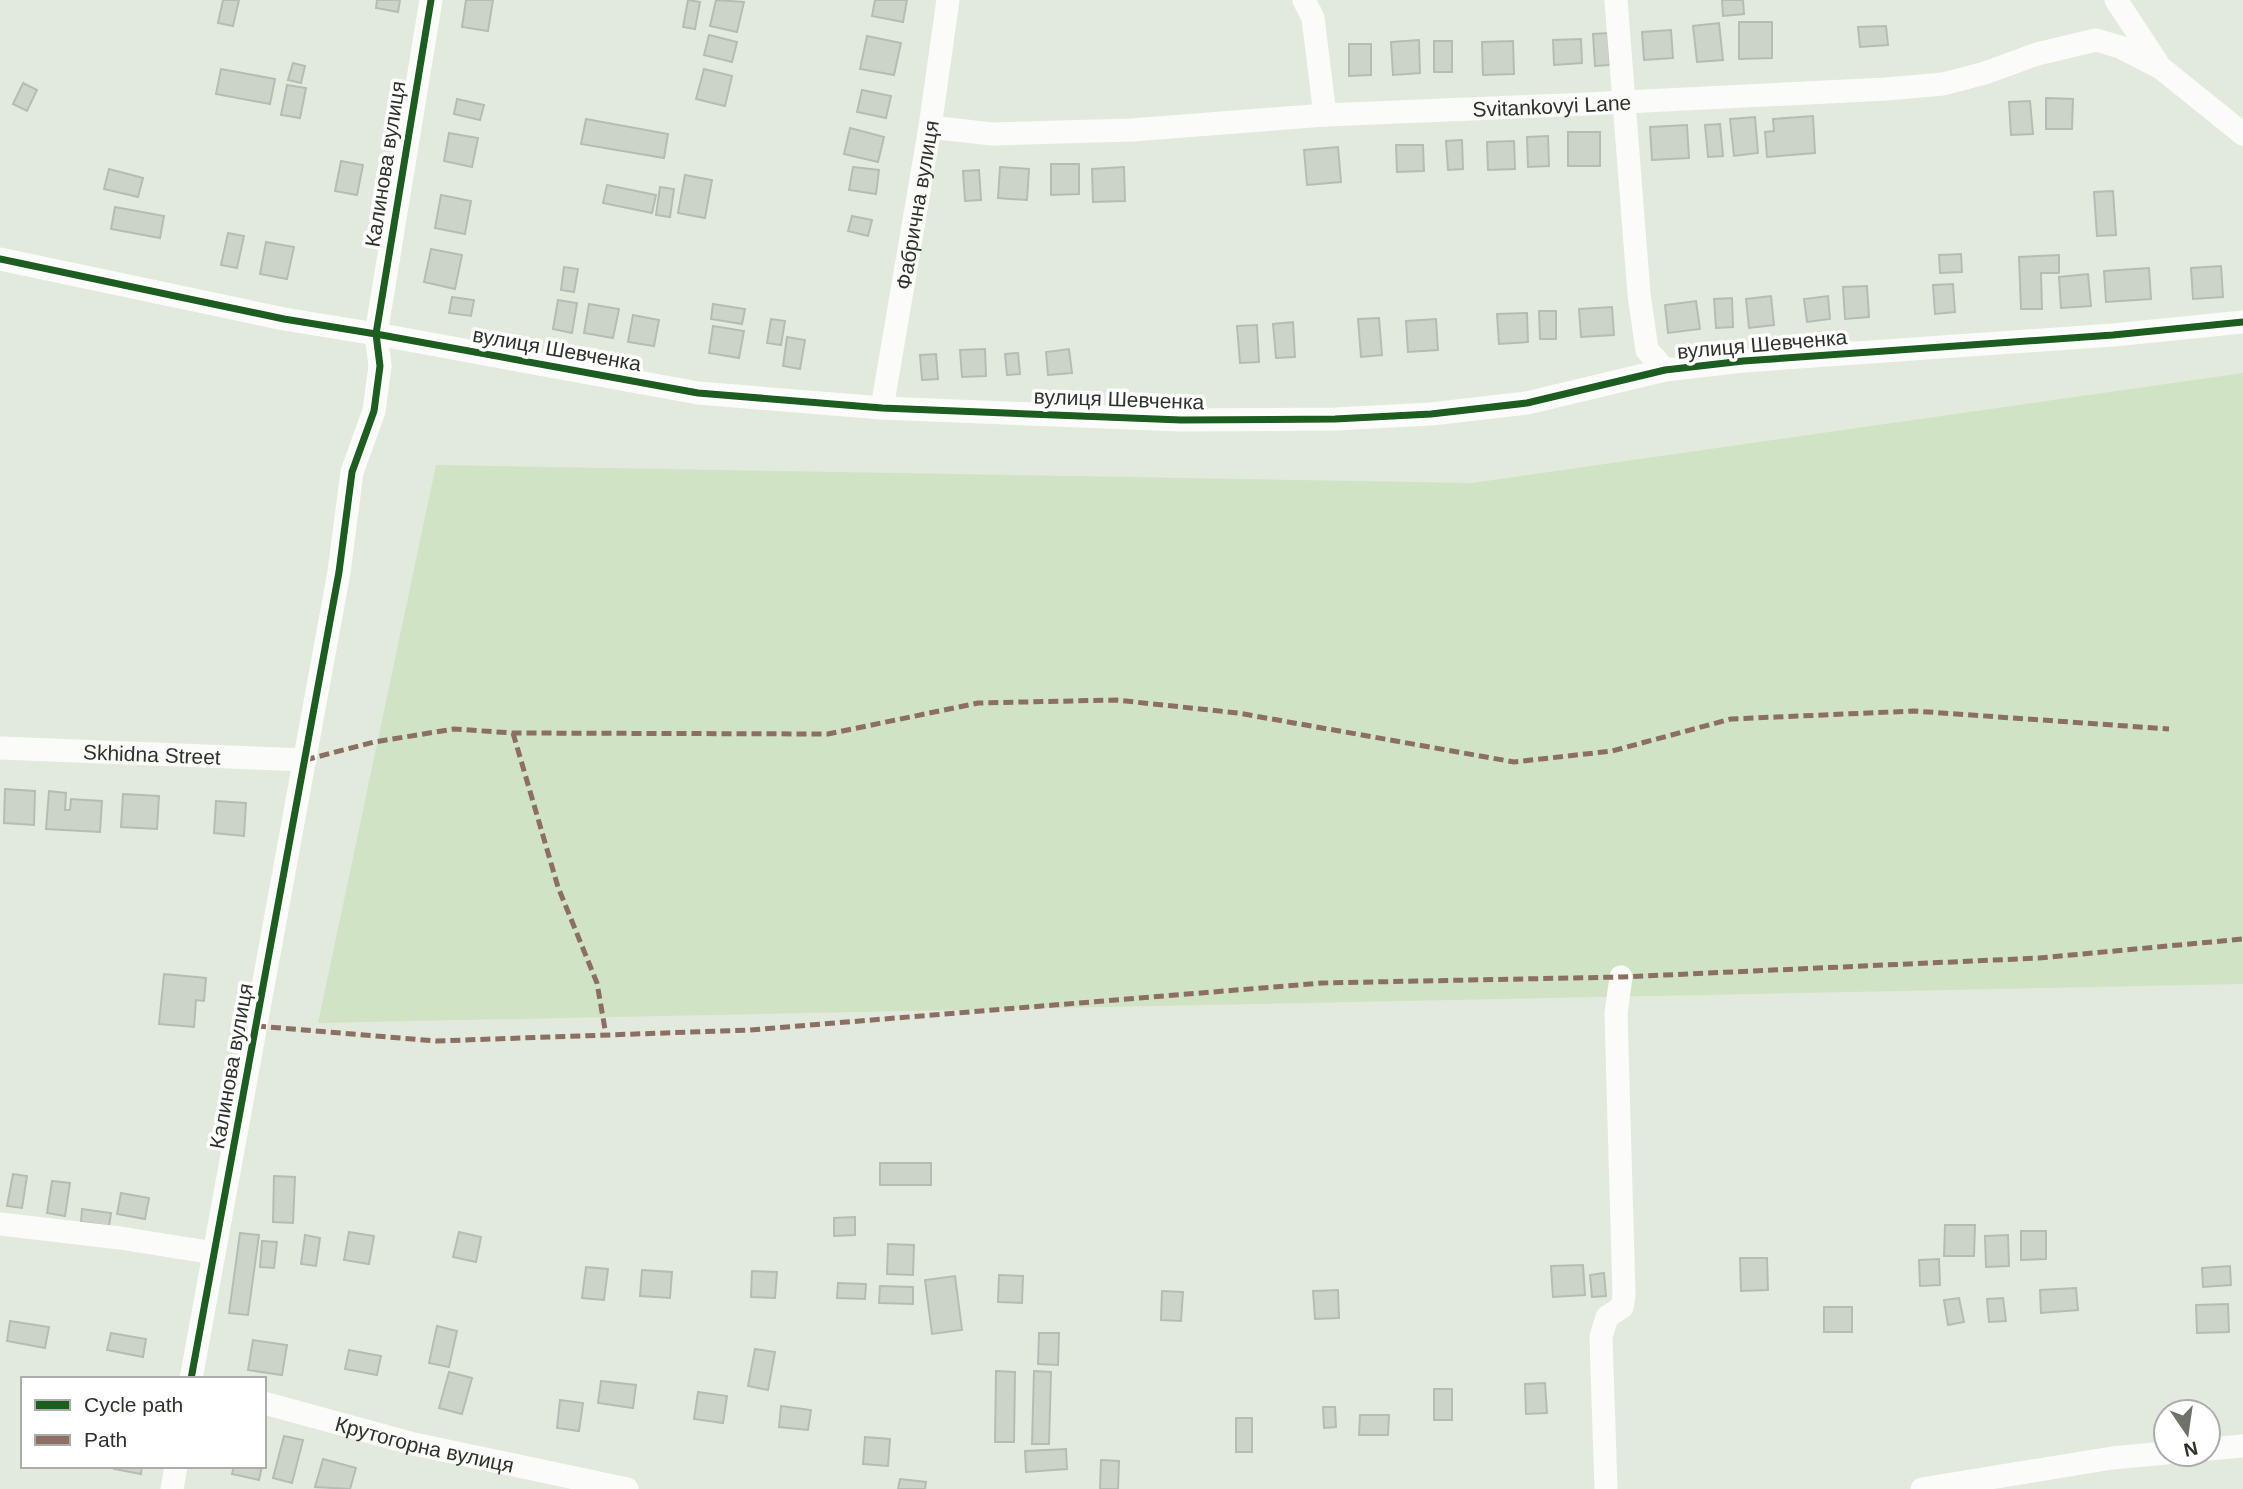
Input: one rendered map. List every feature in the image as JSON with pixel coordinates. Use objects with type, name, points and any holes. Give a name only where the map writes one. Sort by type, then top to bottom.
[{"type":"street","name":"Калинова вулиця","points":[[191,1377],[339,572],[352,472],[374,411],[380,366],[376,334],[431,0]]},
{"type":"street","name":"Фабрична вулиця","points":[[882,408],[930,127],[948,0]]},
{"type":"street","points":[[1304,0],[1313,18],[1325,115]]},
{"type":"street","points":[[1616,0],[1639,294],[1647,350],[1665,370]]},
{"type":"street","points":[[2116,0],[2161,68],[2243,134]]},
{"type":"street","name":"Svitankovyi Lane","points":[[930,127],[992,134],[1132,130],[1325,115],[1625,103],[1943,84],[1985,73],[2037,54],[2096,40],[2120,47],[2161,68]]},
{"type":"street","name":"вулиця Шевченка","points":[[0,259],[284,319],[698,393],[882,408],[1181,420],[1335,419],[1432,414],[1527,403],[1665,370],[1743,361],[2113,335],[2243,322]]},
{"type":"street","name":"Skhidna Street","points":[[0,748],[305,760]]},
{"type":"street","points":[[1606,1489],[1601,1337],[1606,1317],[1622,1307],[1624,1295],[1616,1013],[1621,977]]},
{"type":"street","points":[[0,1224],[120,1238],[214,1254]]},
{"type":"street","name":"Крутогорна вулиця","points":[[266,1405],[414,1444],[627,1489]]},
{"type":"street","points":[[2222,1448],[2243,1446]]},
{"type":"street","points":[[1922,1489],[2112,1458],[2152,1454]]},
{"type":"street","points":[[172,1489],[176,1468]]},
{"type":"green space","points":[[2243,373],[2243,984],[318,1023],[436,465],[1472,483]]},
{"type":"building","points":[[223,0],[239,0],[233,26],[218,23]]},
{"type":"building","points":[[377,0],[400,0],[398,12],[376,8]]},
{"type":"building","points":[[466,0],[493,0],[488,31],[462,27]]},
{"type":"building","points":[[688,0],[700,2],[695,29],[683,27]]},
{"type":"building","points":[[716,0],[744,2],[737,32],[710,26]]},
{"type":"building","points":[[875,0],[907,0],[903,22],[872,16]]},
{"type":"building","points":[[1722,0],[1743,0],[1744,14],[1723,16]]},
{"type":"building","points":[[1739,22],[1772,22],[1772,58],[1739,59]]},
{"type":"building","points":[[1719,23],[1723,60],[1697,62],[1693,26]]},
{"type":"building","points":[[1886,26],[1888,45],[1860,47],[1858,27]]},
{"type":"building","points":[[1671,30],[1673,58],[1644,60],[1642,32]]},
{"type":"building","points":[[1608,33],[1610,65],[1595,66],[1593,34]]},
{"type":"building","points":[[709,35],[737,42],[732,62],[704,55]]},
{"type":"building","points":[[867,36],[901,43],[894,75],[860,69]]},
{"type":"building","points":[[1581,39],[1582,63],[1554,65],[1553,40]]},
{"type":"building","points":[[1419,40],[1420,73],[1393,75],[1391,42]]},
{"type":"building","points":[[1434,41],[1452,41],[1452,72],[1434,72]]},
{"type":"building","points":[[1513,41],[1514,74],[1483,75],[1482,42]]},
{"type":"building","points":[[1349,44],[1371,44],[1371,75],[1349,76]]},
{"type":"building","points":[[293,63],[305,66],[301,83],[288,80]]},
{"type":"building","points":[[221,69],[275,79],[270,104],[216,94]]},
{"type":"building","points":[[704,69],[732,76],[725,106],[696,99]]},
{"type":"building","points":[[23,83],[37,90],[27,111],[13,104]]},
{"type":"building","points":[[287,85],[306,88],[300,118],[281,115]]},
{"type":"building","points":[[862,90],[891,96],[886,118],[857,112]]},
{"type":"building","points":[[2046,98],[2073,99],[2072,129],[2046,129]]},
{"type":"building","points":[[457,99],[484,105],[480,120],[454,114]]},
{"type":"building","points":[[2030,101],[2033,134],[2011,135],[2009,102]]},
{"type":"building","points":[[1813,116],[1815,153],[1767,157],[1765,132],[1774,131],[1773,119]]},
{"type":"building","points":[[1755,117],[1758,153],[1734,156],[1730,119]]},
{"type":"building","points":[[586,119],[668,134],[664,158],[581,144]]},
{"type":"building","points":[[1720,124],[1723,156],[1708,157],[1705,125]]},
{"type":"building","points":[[1687,125],[1689,158],[1652,160],[1650,127]]},
{"type":"building","points":[[850,128],[884,137],[878,162],[844,154]]},
{"type":"building","points":[[1568,132],[1600,132],[1600,166],[1568,166]]},
{"type":"building","points":[[449,133],[478,138],[472,167],[444,161]]},
{"type":"building","points":[[1548,136],[1549,166],[1528,167],[1527,137]]},
{"type":"building","points":[[1462,140],[1463,169],[1448,170],[1446,141]]},
{"type":"building","points":[[1514,141],[1515,169],[1488,170],[1487,142]]},
{"type":"building","points":[[1396,145],[1423,145],[1424,171],[1397,172]]},
{"type":"building","points":[[1338,147],[1341,182],[1307,185],[1304,150]]},
{"type":"building","points":[[341,161],[363,165],[357,195],[335,191]]},
{"type":"building","points":[[1051,164],[1079,164],[1079,194],[1051,195]]},
{"type":"building","points":[[853,167],[879,170],[876,194],[849,190]]},
{"type":"building","points":[[1000,167],[1029,169],[1027,200],[998,198]]},
{"type":"building","points":[[1124,167],[1125,201],[1093,202],[1092,169]]},
{"type":"building","points":[[109,169],[143,178],[138,197],[104,189]]},
{"type":"building","points":[[979,170],[981,200],[965,201],[963,171]]},
{"type":"building","points":[[685,175],[712,180],[705,218],[678,213]]},
{"type":"building","points":[[607,185],[656,195],[652,213],[603,203]]},
{"type":"building","points":[[660,187],[674,189],[670,217],[656,215]]},
{"type":"building","points":[[2113,191],[2116,235],[2097,236],[2094,192]]},
{"type":"building","points":[[441,195],[471,201],[465,234],[435,228]]},
{"type":"building","points":[[115,207],[164,216],[160,238],[111,229]]},
{"type":"building","points":[[852,216],[872,220],[868,236],[848,231]]},
{"type":"building","points":[[228,233],[244,236],[237,268],[221,265]]},
{"type":"building","points":[[266,242],[294,247],[287,279],[260,274]]},
{"type":"building","points":[[431,249],[462,255],[455,289],[424,282]]},
{"type":"building","points":[[1961,254],[1962,272],[1940,273],[1939,255]]},
{"type":"building","points":[[2059,255],[2059,273],[2041,273],[2042,309],[2021,309],[2019,257]]},
{"type":"building","points":[[2221,266],[2223,297],[2193,299],[2191,268]]},
{"type":"building","points":[[564,267],[578,269],[574,292],[561,290]]},
{"type":"building","points":[[2149,268],[2151,299],[2106,302],[2104,271]]},
{"type":"building","points":[[2088,274],[2091,306],[2061,308],[2059,277]]},
{"type":"building","points":[[1953,284],[1955,312],[1935,314],[1933,285]]},
{"type":"building","points":[[1867,286],[1869,317],[1845,319],[1843,287]]},
{"type":"building","points":[[1771,296],[1774,325],[1749,328],[1746,299]]},
{"type":"building","points":[[1828,296],[1830,319],[1807,322],[1804,299]]},
{"type":"building","points":[[452,297],[474,300],[471,316],[449,313]]},
{"type":"building","points":[[1732,298],[1733,327],[1716,328],[1714,299]]},
{"type":"building","points":[[558,300],[577,303],[572,333],[553,329]]},
{"type":"building","points":[[1696,301],[1700,329],[1668,333],[1665,305]]},
{"type":"building","points":[[589,304],[619,309],[613,338],[584,333]]},
{"type":"building","points":[[713,304],[745,309],[742,324],[711,319]]},
{"type":"building","points":[[1612,307],[1614,335],[1581,337],[1579,309]]},
{"type":"building","points":[[1539,311],[1556,311],[1556,339],[1540,339]]},
{"type":"building","points":[[1527,313],[1528,342],[1499,344],[1497,314]]},
{"type":"building","points":[[633,315],[659,320],[654,346],[628,342]]},
{"type":"building","points":[[1379,318],[1382,355],[1361,357],[1358,319]]},
{"type":"building","points":[[771,319],[785,321],[781,345],[767,343]]},
{"type":"building","points":[[1436,319],[1438,350],[1408,352],[1406,321]]},
{"type":"building","points":[[1293,322],[1295,357],[1276,358],[1273,324]]},
{"type":"building","points":[[1257,325],[1259,362],[1240,363],[1237,326]]},
{"type":"building","points":[[713,326],[744,331],[739,358],[709,353]]},
{"type":"building","points":[[787,337],[805,340],[800,369],[783,366]]},
{"type":"building","points":[[985,349],[986,376],[962,377],[960,350]]},
{"type":"building","points":[[1069,349],[1072,373],[1048,375],[1046,352]]},
{"type":"building","points":[[1018,353],[1020,374],[1007,375],[1005,354]]},
{"type":"building","points":[[936,354],[938,379],[922,380],[920,355]]},
{"type":"building","points":[[5,789],[35,791],[34,825],[4,823]]},
{"type":"building","points":[[49,791],[66,793],[65,810],[70,810],[71,799],[102,801],[100,832],[46,829]]},
{"type":"building","points":[[123,794],[159,796],[157,829],[121,827]]},
{"type":"building","points":[[216,801],[246,803],[244,836],[214,833]]},
{"type":"building","points":[[164,974],[206,978],[204,1001],[196,1000],[194,1027],[159,1024]]},
{"type":"building","points":[[880,1163],[931,1163],[931,1185],[880,1185]]},
{"type":"building","points":[[13,1174],[27,1176],[22,1208],[7,1206]]},
{"type":"building","points":[[274,1176],[295,1177],[293,1223],[273,1222]]},
{"type":"building","points":[[52,1181],[70,1183],[65,1216],[47,1213]]},
{"type":"building","points":[[121,1193],[149,1198],[145,1219],[117,1214]]},
{"type":"building","points":[[82,1209],[111,1213],[109,1226],[81,1222]]},
{"type":"building","points":[[855,1217],[855,1235],[834,1236],[834,1218]]},
{"type":"building","points":[[1945,1225],[1975,1225],[1974,1256],[1944,1256]]},
{"type":"building","points":[[2021,1231],[2046,1231],[2046,1259],[2021,1260]]},
{"type":"building","points":[[349,1232],[374,1236],[369,1264],[344,1260]]},
{"type":"building","points":[[459,1232],[481,1237],[476,1262],[453,1257]]},
{"type":"building","points":[[240,1233],[259,1235],[248,1315],[229,1313]]},
{"type":"building","points":[[305,1235],[320,1238],[316,1266],[301,1264]]},
{"type":"building","points":[[2008,1235],[2009,1266],[1986,1267],[1985,1236]]},
{"type":"building","points":[[262,1241],[277,1242],[274,1268],[260,1267]]},
{"type":"building","points":[[888,1244],[914,1245],[913,1275],[887,1274]]},
{"type":"building","points":[[1740,1258],[1767,1258],[1768,1290],[1741,1291]]},
{"type":"building","points":[[1939,1259],[1940,1285],[1920,1286],[1919,1260]]},
{"type":"building","points":[[1583,1265],[1585,1295],[1553,1297],[1551,1266]]},
{"type":"building","points":[[2230,1266],[2231,1285],[2203,1287],[2202,1268]]},
{"type":"building","points":[[586,1267],[608,1269],[604,1300],[582,1298]]},
{"type":"building","points":[[642,1270],[672,1272],[670,1298],[640,1296]]},
{"type":"building","points":[[752,1271],[777,1272],[775,1298],[751,1297]]},
{"type":"building","points":[[1604,1273],[1606,1296],[1592,1297],[1590,1275]]},
{"type":"building","points":[[999,1275],[1023,1276],[1022,1303],[998,1302]]},
{"type":"building","points":[[955,1276],[962,1330],[932,1334],[925,1280]]},
{"type":"building","points":[[838,1283],[866,1284],[865,1299],[837,1298]]},
{"type":"building","points":[[880,1286],[913,1287],[913,1304],[879,1303]]},
{"type":"building","points":[[2076,1288],[2078,1310],[2041,1313],[2040,1290]]},
{"type":"building","points":[[1338,1290],[1339,1318],[1315,1319],[1313,1291]]},
{"type":"building","points":[[1162,1291],[1183,1292],[1181,1321],[1161,1320]]},
{"type":"building","points":[[1959,1298],[1964,1322],[1948,1325],[1944,1300]]},
{"type":"building","points":[[2003,1298],[2006,1321],[1989,1322],[1987,1299]]},
{"type":"building","points":[[2228,1304],[2229,1332],[2197,1333],[2196,1305]]},
{"type":"building","points":[[1824,1307],[1852,1307],[1852,1332],[1824,1332]]},
{"type":"building","points":[[10,1321],[49,1327],[45,1348],[7,1341]]},
{"type":"building","points":[[437,1326],[457,1331],[449,1367],[429,1363]]},
{"type":"building","points":[[111,1333],[146,1339],[143,1357],[107,1350]]},
{"type":"building","points":[[1039,1333],[1059,1333],[1058,1365],[1038,1364]]},
{"type":"building","points":[[253,1340],[287,1345],[282,1375],[248,1370]]},
{"type":"building","points":[[755,1349],[775,1352],[768,1390],[748,1386]]},
{"type":"building","points":[[349,1350],[381,1356],[377,1375],[345,1369]]},
{"type":"building","points":[[996,1371],[1015,1372],[1014,1442],[995,1442]]},
{"type":"building","points":[[1034,1371],[1051,1372],[1049,1444],[1032,1444]]},
{"type":"building","points":[[449,1372],[472,1378],[462,1414],[439,1408]]},
{"type":"building","points":[[601,1381],[636,1385],[633,1408],[598,1403]]},
{"type":"building","points":[[1545,1383],[1547,1413],[1526,1414],[1525,1384]]},
{"type":"building","points":[[1434,1389],[1452,1389],[1452,1420],[1434,1420]]},
{"type":"building","points":[[698,1392],[727,1396],[723,1423],[694,1419]]},
{"type":"building","points":[[560,1400],[583,1403],[579,1431],[557,1428]]},
{"type":"building","points":[[781,1406],[811,1410],[808,1430],[779,1427]]},
{"type":"building","points":[[1323,1407],[1335,1407],[1336,1427],[1324,1428]]},
{"type":"building","points":[[1360,1415],[1389,1415],[1388,1435],[1359,1435]]},
{"type":"building","points":[[1236,1418],[1252,1418],[1252,1452],[1236,1452]]},
{"type":"building","points":[[284,1436],[303,1440],[292,1483],[273,1478]]},
{"type":"building","points":[[865,1437],[890,1439],[888,1466],[863,1464]]},
{"type":"building","points":[[1066,1449],[1067,1469],[1026,1472],[1025,1451]]},
{"type":"building","points":[[323,1459],[356,1468],[350,1489],[315,1487]]},
{"type":"building","points":[[1101,1460],[1119,1461],[1118,1489],[1100,1489]]},
{"type":"building","points":[[114,1468],[142,1468],[141,1474]]},
{"type":"building","points":[[234,1468],[262,1468],[259,1480],[232,1474]]},
{"type":"building","points":[[900,1479],[926,1482],[925,1489],[898,1489]]},
{"type":"marked path","points":[[305,760],[374,742],[454,729],[513,733],[828,734],[978,703],[1116,700],[1238,713],[1514,762],[1612,751],[1731,719],[1914,711],[2169,729]]},
{"type":"marked path","points":[[513,733],[558,887],[597,983],[606,1035]]},
{"type":"marked path","points":[[256,1026],[436,1041],[750,1030],[1322,983],[1621,977],[2039,958],[2243,939]]},
{"type":"cycle path","points":[[191,1377],[339,572],[352,472],[374,411],[380,366],[376,334],[431,0]]},
{"type":"cycle path","points":[[0,259],[284,319],[698,393],[882,408],[1181,420],[1335,419],[1431,414],[1527,403],[1665,370],[1743,361],[2113,335],[2243,322]]}]
